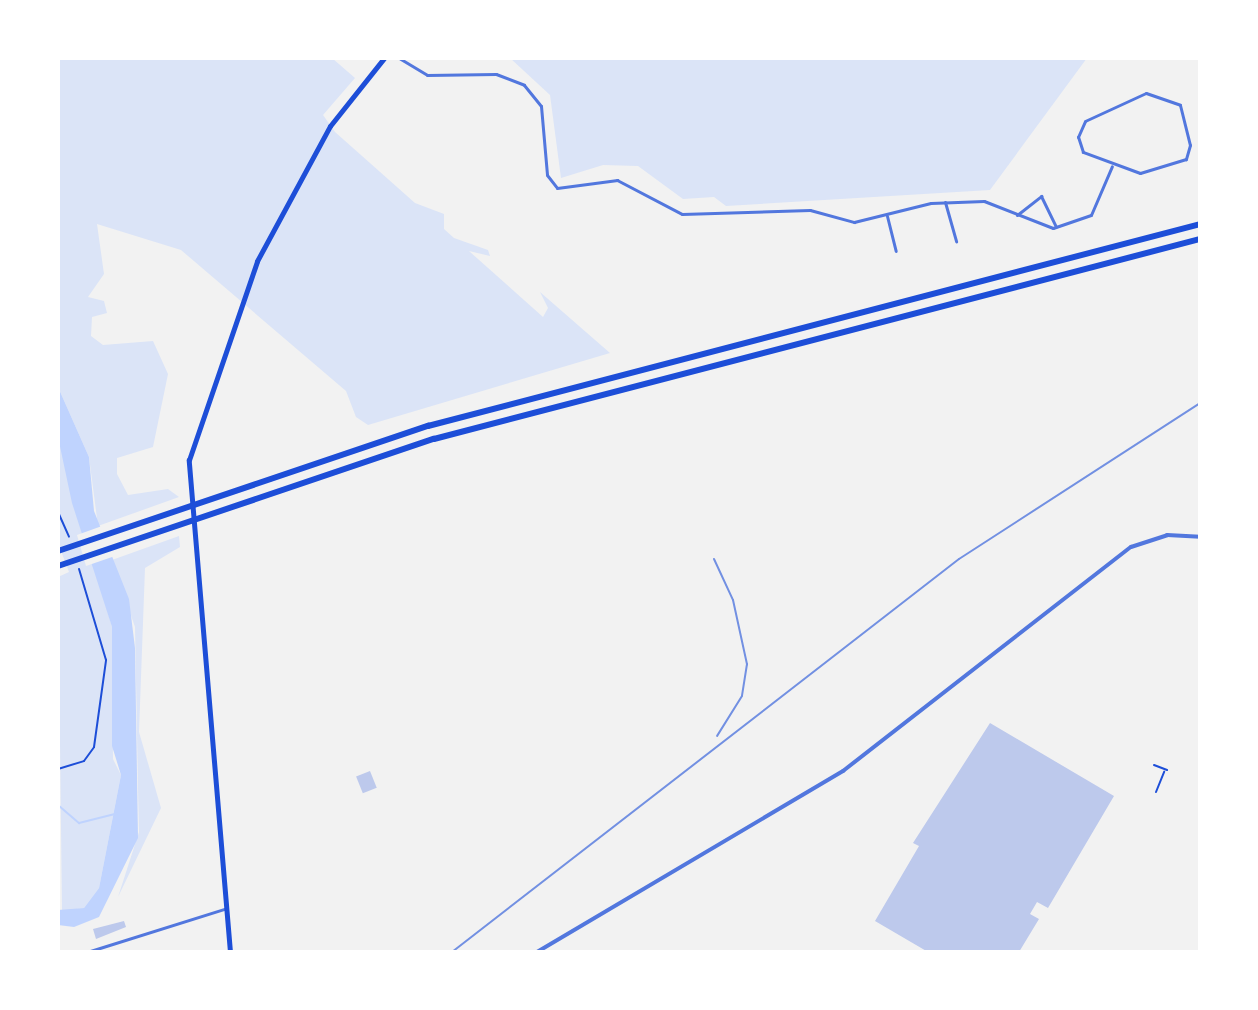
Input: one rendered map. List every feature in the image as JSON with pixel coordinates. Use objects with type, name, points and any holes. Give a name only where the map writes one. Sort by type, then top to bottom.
[{"type":"highway","points":[[58,551],[219,495],[501,406],[1200,224]]},
{"type":"highway","points":[[58,566],[219,510],[506,419],[1200,239]]},
{"type":"main road","points":[[230,952],[189,460],[257,261],[330,126],[384,58]]},
{"type":"street","points":[[399,58],[432,76],[496,74],[524,85],[541,106],[547,175],[560,189],[617,180],[692,215],[810,210],[854,222],[945,202],[991,202],[1017,215],[1056,227],[1091,215],[1112,166]]},
{"type":"street","points":[[1146,93],[1180,105],[1190,145],[1186,159],[1145,173],[1112,166],[1079,146],[1085,121],[1146,93]]},
{"type":"street","points":[[1017,215],[1030,198],[1044,197],[1056,227]]},
{"type":"street","points":[[945,202],[956,241]]},
{"type":"street","points":[[887,214],[896,251]]},
{"type":"street","points":[[537,952],[852,764],[1131,547],[1167,535],[1200,537]]},
{"type":"street","points":[[87,952],[227,908]]},
{"type":"path","points":[[58,512],[69,537]]},
{"type":"path","points":[[58,769],[84,761],[94,747],[106,660],[79,569]]},
{"type":"path","points":[[1154,765],[1166,771],[1156,792]]},
{"type":"shaded area","points":[[58,58],[332,58],[355,78],[323,115],[335,132],[415,203],[444,214],[444,229],[454,238],[488,250],[490,256],[469,251],[543,317],[548,308],[540,292],[610,353],[368,425],[356,417],[346,391],[181,250],[97,224],[104,274],[88,297],[104,301],[107,313],[92,317],[91,336],[103,345],[153,341],[168,374],[153,447],[117,458],[117,474],[128,495],[168,489],[179,497],[98,526],[89,457],[58,387]]},
{"type":"shaded area","points":[[510,58],[1087,58],[990,190],[726,206],[714,197],[683,199],[638,166],[603,165],[561,178],[550,95]]},
{"type":"shaded area","points":[[58,437],[112,627],[113,759],[121,775],[99,888],[84,908],[62,911],[58,577],[69,572],[58,543]]},
{"type":"shaded area","points":[[179,536],[180,547],[145,568],[139,732],[161,808],[118,897],[139,832],[135,627],[112,560]]},
{"type":"water","points":[[58,387],[89,457],[94,511],[129,599],[135,648],[138,838],[99,917],[74,927],[58,925],[58,910],[84,908],[99,888],[121,775],[112,746],[112,627],[72,503],[58,437]]},
{"type":"pier","points":[[102,526],[115,556],[86,566],[77,535]]},
{"type":"building","points":[[990,723],[1114,796],[1048,908],[1037,902],[1030,914],[1039,919],[1019,952],[928,952],[875,921],[919,846],[913,843]]},
{"type":"building","points":[[370,771],[377,788],[363,793],[356,777]]},
{"type":"building","points":[[124,921],[126,927],[96,939],[93,929]]},
{"type":"waterway","points":[[58,805],[79,823],[119,813]]},
{"type":"railway","points":[[452,952],[959,559],[1200,403]]},
{"type":"railway","points":[[714,559],[733,600],[747,664],[742,696],[717,736]]}]
